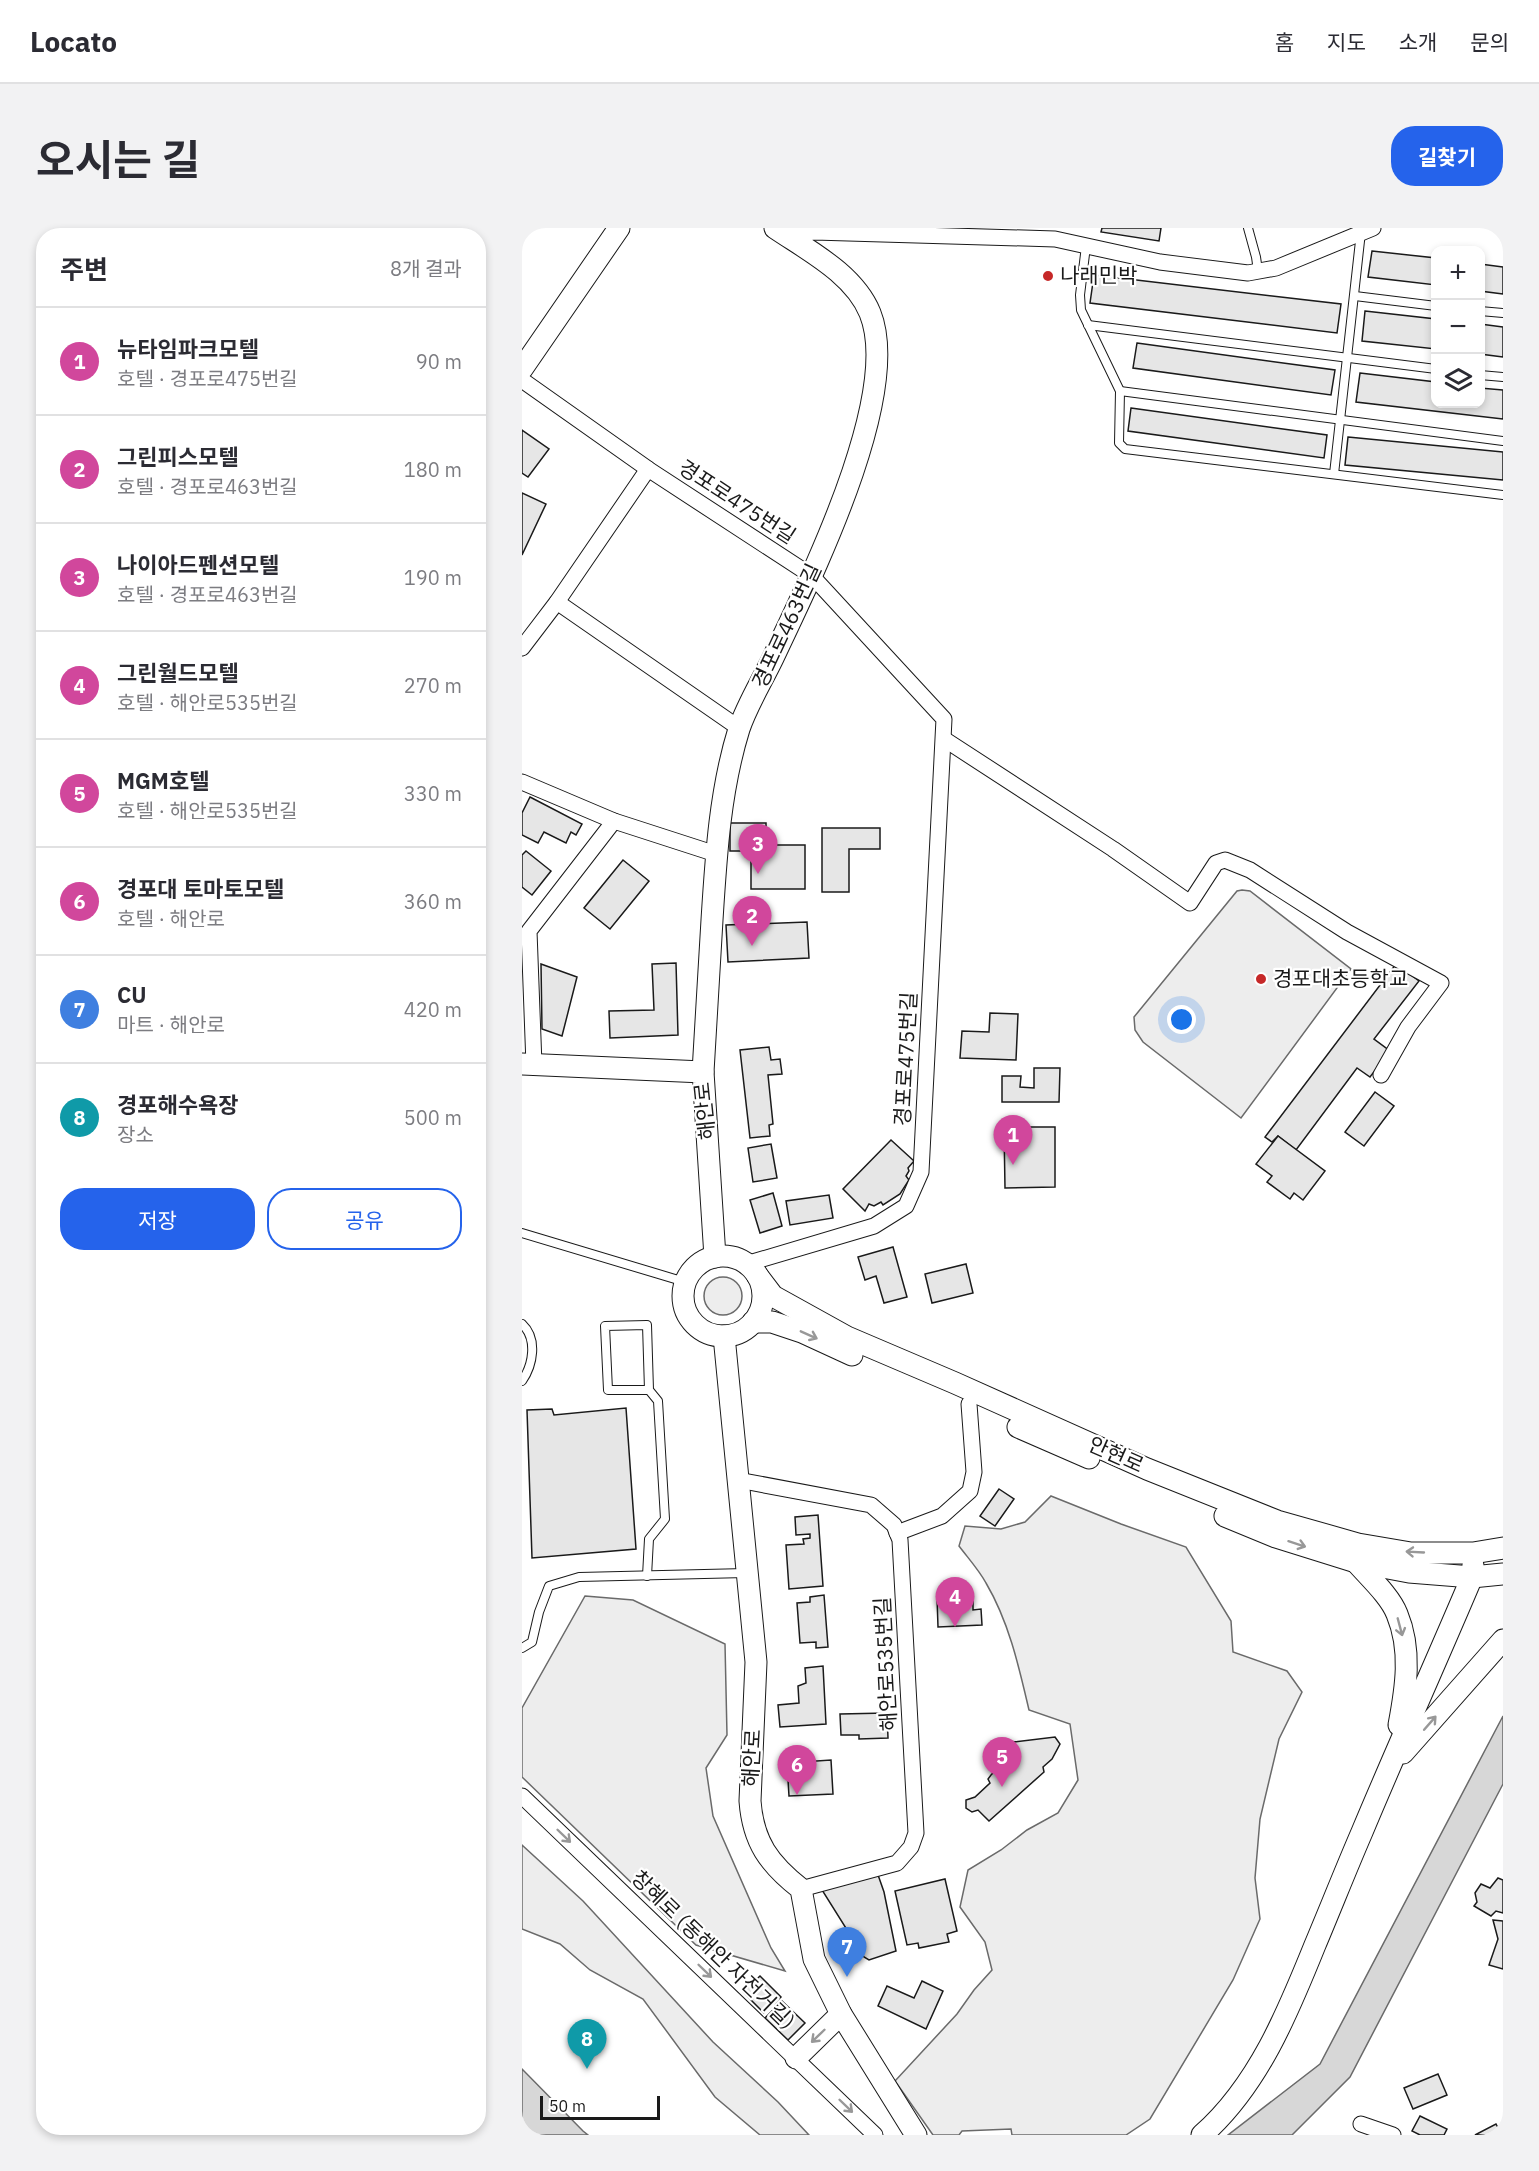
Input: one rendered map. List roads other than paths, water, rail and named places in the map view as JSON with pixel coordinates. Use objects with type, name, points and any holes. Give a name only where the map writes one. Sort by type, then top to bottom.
[{"type":"street","points":[[522,369],[619,228]]},
{"type":"street","points":[[781,232],[1054,239],[1160,262],[1248,273],[1276,268],[1367,230]]},
{"type":"street","name":"경포로463번길","points":[[703,1072],[716,854],[725,790],[739,728],[812,576],[839,511],[868,417],[875,378],[877,347],[875,331],[869,313],[859,295],[846,279],[823,260],[781,232]]},
{"type":"street","name":"경포로475번길","points":[[522,380],[648,469],[812,576],[944,719],[921,1172],[906,1206],[874,1226],[751,1270]]},
{"type":"street","points":[[522,648],[557,602],[648,469]]},
{"type":"street","points":[[557,602],[739,728]]},
{"type":"street","points":[[944,739],[1113,849],[1190,903],[1216,864],[1225,860],[1250,870],[1347,933],[1442,983],[1408,1027],[1381,1075]]},
{"type":"street","points":[[522,782],[614,821],[716,854]]},
{"type":"street","points":[[528,1064],[526,929],[614,821]]},
{"type":"street","name":"해안로","points":[[528,1064],[703,1072],[715,1257]]},
{"type":"street","points":[[726,1256],[751,1270],[761,1287],[762,1299],[753,1322],[735,1334],[724,1336],[711,1334],[699,1328],[690,1319],[684,1307],[682,1294],[685,1282],[692,1270],[702,1262],[726,1256]]},
{"type":"street","name":"안현로","points":[[751,1270],[773,1296],[847,1337],[1148,1469],[1277,1521],[1358,1544],[1411,1553],[1473,1553],[1503,1548]]},
{"type":"street","name":"안현로","points":[[753,1322],[772,1322],[802,1332],[1132,1477],[1276,1537],[1356,1562],[1409,1572],[1491,1578]]},
{"type":"street","name":"해안로","points":[[724,1336],[756,1662],[750,1801],[752,1823],[759,1842],[771,1861],[801,1889]]},
{"type":"street","points":[[738,1480],[871,1505],[894,1525],[897,1533],[942,1516],[970,1491],[974,1472],[969,1404]]},
{"type":"street","name":"해안로535번길","points":[[801,1889],[897,1863],[911,1847],[916,1833],[900,1540],[897,1533]]},
{"type":"street","points":[[1202,2135],[1232,2103],[1253,2074],[1270,2044],[1299,1985],[1391,1767],[1491,1578],[1473,1553]]},
{"type":"street","points":[[1356,1562],[1377,1585],[1397,1613],[1406,1649],[1406,1686],[1391,1767]]},
{"type":"street","points":[[1391,1767],[1503,1640]]},
{"type":"street","name":"창혜로 (동해안 자전거길)","points":[[522,1796],[875,2135]]},
{"type":"street","points":[[801,1889],[814,1959],[841,2014],[916,2135]]},
{"type":"street","points":[[796,2058],[841,2014]]},
{"type":"street","points":[[1361,2124],[1393,2135]]},
{"type":"lane","points":[[1248,228],[1258,271]]},
{"type":"lane","points":[[1334,474],[1356,296],[1367,230]]},
{"type":"lane","points":[[1086,246],[1080,295],[1081,310],[1120,391],[1119,443],[1125,449],[1503,495]]},
{"type":"lane","points":[[1356,296],[1431,305]]},
{"type":"lane","points":[[1485,311],[1503,313]]},
{"type":"lane","points":[[1088,325],[1431,368]]},
{"type":"lane","points":[[1485,375],[1503,377]]},
{"type":"lane","points":[[1120,391],[1503,441]]},
{"type":"lane","points":[[522,1233],[685,1282]]},
{"type":"lane","points":[[522,1324],[532,1343],[532,1360],[522,1381]]},
{"type":"lane","points":[[647,1576],[649,1539],[665,1519],[658,1401],[649,1390],[648,1325],[605,1326],[608,1390],[649,1390]]},
{"type":"lane","points":[[522,1648],[532,1642],[539,1612],[549,1587],[579,1577],[746,1573]]},
{"type":"place","name":"나래민박","points":[[1048,276]]},
{"type":"place","name":"나이아드펜션모텔","points":[[758,874]]},
{"type":"place","name":"그린피스모텔","points":[[752,946]]},
{"type":"place","name":"경포대초등학교","points":[[1261,979]]},
{"type":"place","name":"뉴타임파크모텔","points":[[1013,1165]]},
{"type":"place","name":"그린월드모텔","points":[[955,1627]]},
{"type":"place","name":"MGM호텔","points":[[1002,1787]]},
{"type":"place","name":"경포대 토마토모텔","points":[[797,1795]]},
{"type":"place","name":"CU","points":[[847,1977]]},
{"type":"place","name":"경포해수욕장","points":[[587,2069]]}]
